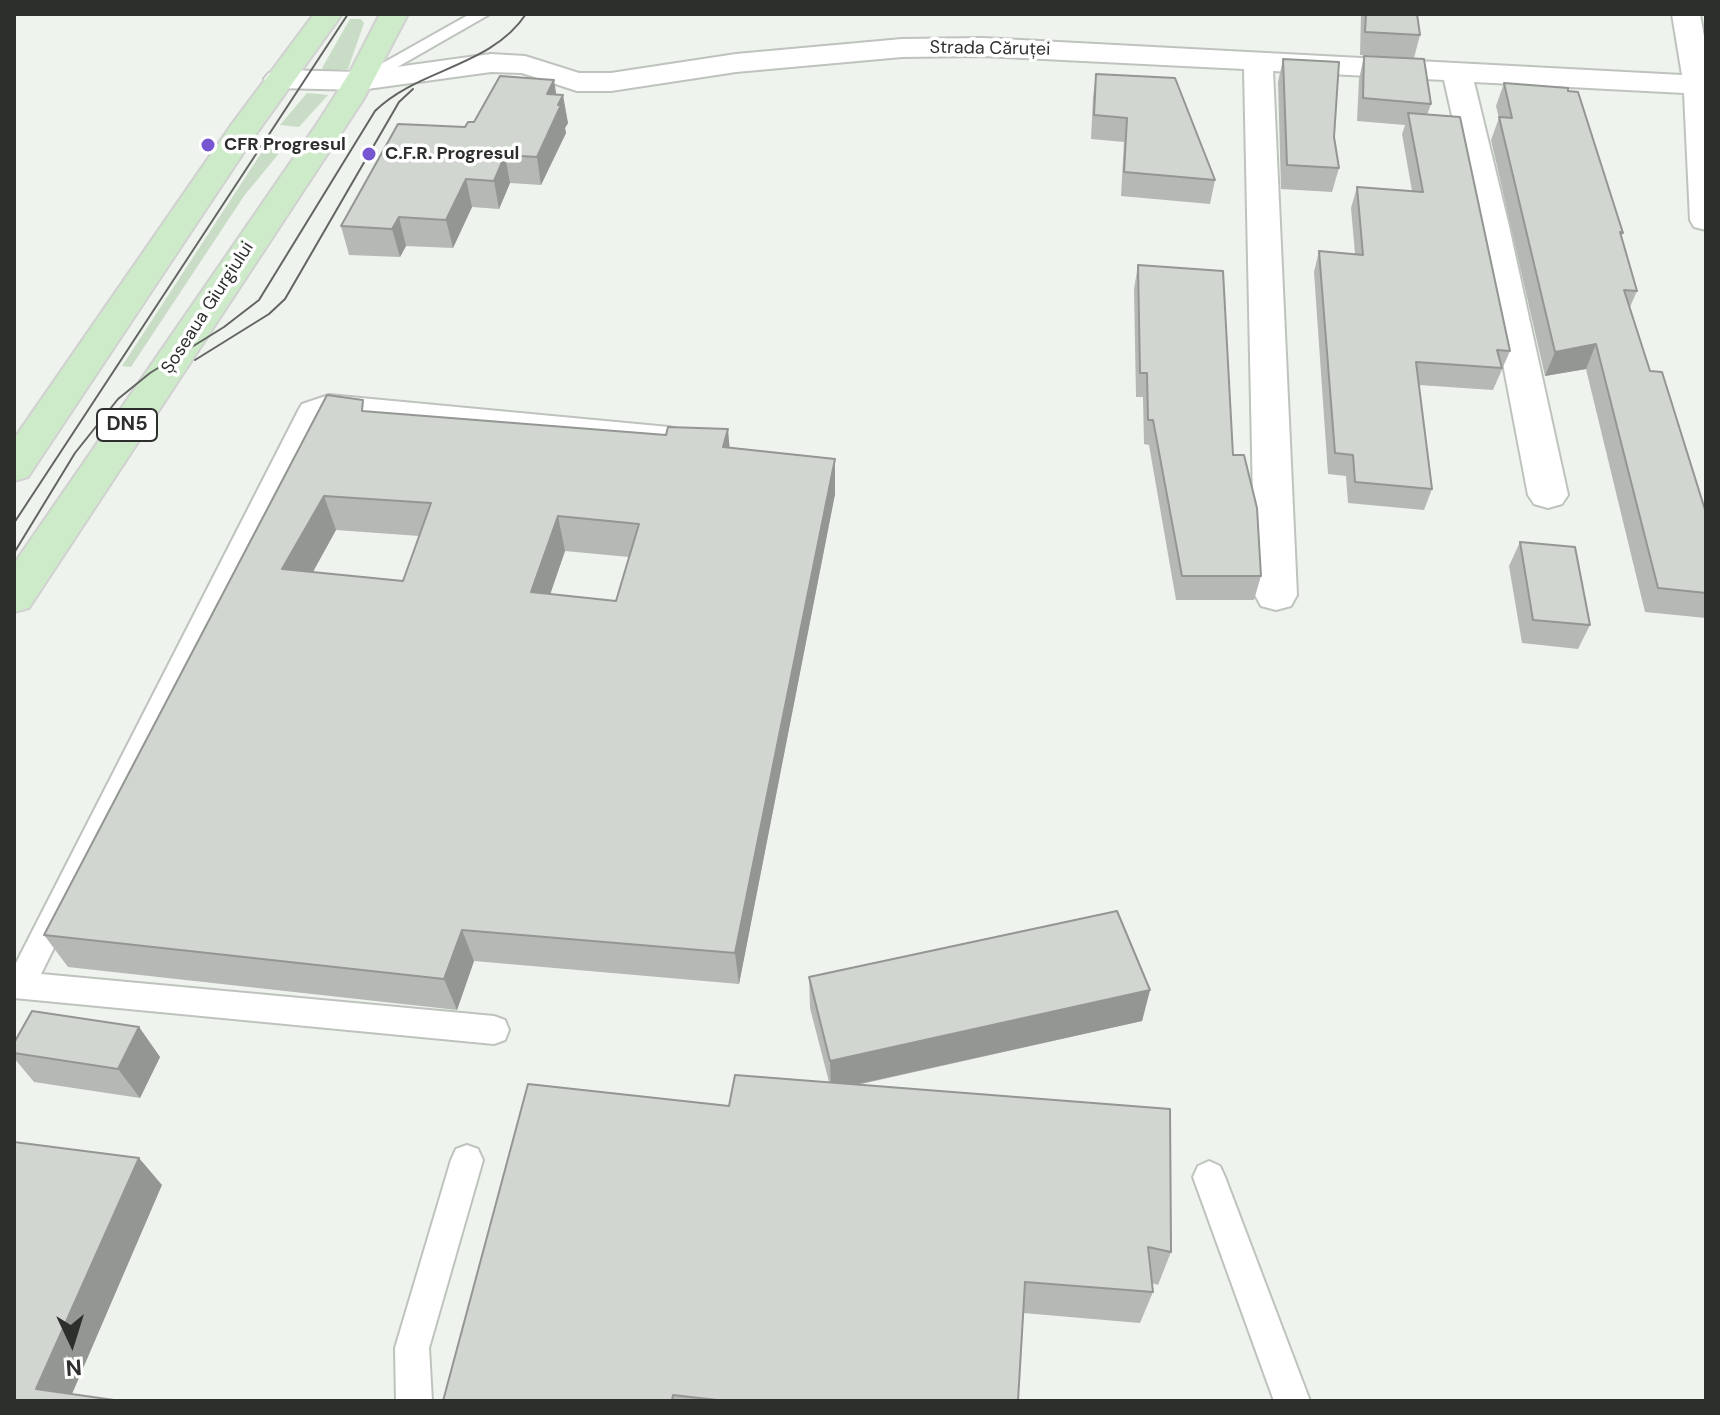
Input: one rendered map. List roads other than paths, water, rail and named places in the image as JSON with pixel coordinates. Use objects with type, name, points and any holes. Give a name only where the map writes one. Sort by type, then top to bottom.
[{"type":"main road","points":[[22,455],[279,79],[328,14]]},
{"type":"main road","name":"Șoseaua Giurgiului","points":[[14,597],[110,448],[167,370],[360,81],[394,14]]},
{"type":"main road","points":[[22,455],[110,448]]},
{"type":"street","points":[[1686,14],[1702,85],[1706,220]]},
{"type":"street","name":"Strada Căruței","points":[[279,79],[360,81],[491,63],[525,65],[577,82],[611,82],[736,63],[902,48],[983,47],[1702,85]]},
{"type":"street","points":[[1258,60],[1276,595]]},
{"type":"street","points":[[1457,71],[1492,222],[1548,495]]},
{"type":"lane","points":[[360,81],[482,14]]},
{"type":"lane","points":[[494,1030],[17,985],[310,409],[329,402],[669,434]]},
{"type":"lane","points":[[414,1401],[412,1348],[467,1160]]},
{"type":"lane","points":[[1209,1177],[1292,1401]]},
{"type":"tram line","points":[[14,523],[348,14]]},
{"type":"tram line","points":[[14,553],[75,453],[118,399],[150,373],[224,327],[259,300],[375,111],[411,86],[494,46],[526,14]]},
{"type":"tram line","points":[[195,360],[269,314],[285,299],[399,102],[413,89]]},
{"type":"place","name":"CFR Progresul","points":[[208,145]]},
{"type":"place","name":"C.F.R. Progresul","points":[[369,154]]}]
